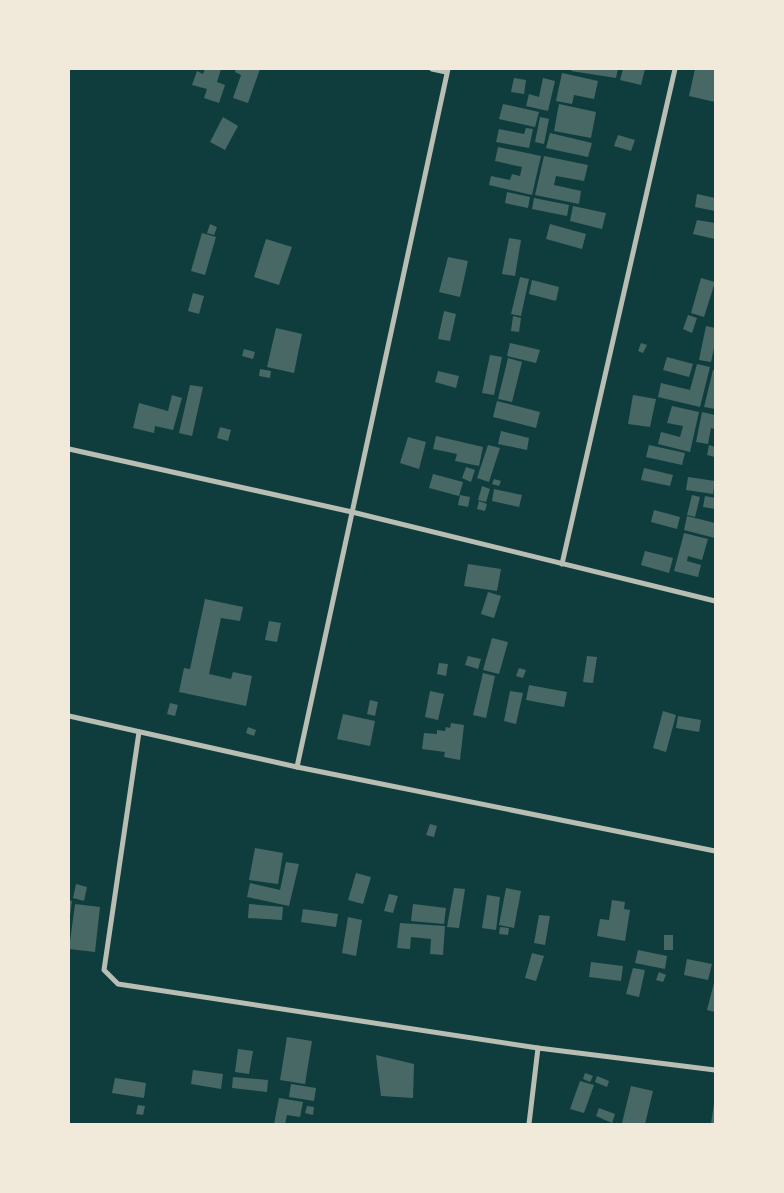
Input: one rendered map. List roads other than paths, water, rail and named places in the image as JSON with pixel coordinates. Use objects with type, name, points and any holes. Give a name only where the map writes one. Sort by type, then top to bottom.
[{"type":"street","points":[[297,767],[447,70],[432,69]]},
{"type":"street","points":[[562,564],[675,69]]},
{"type":"street","points":[[69,449],[352,512],[715,601]]},
{"type":"street","points":[[69,716],[297,767],[715,851]]},
{"type":"street","points":[[139,732],[104,970],[118,984],[538,1048],[715,1070]]},
{"type":"street","points":[[529,1124],[538,1048]]}]
